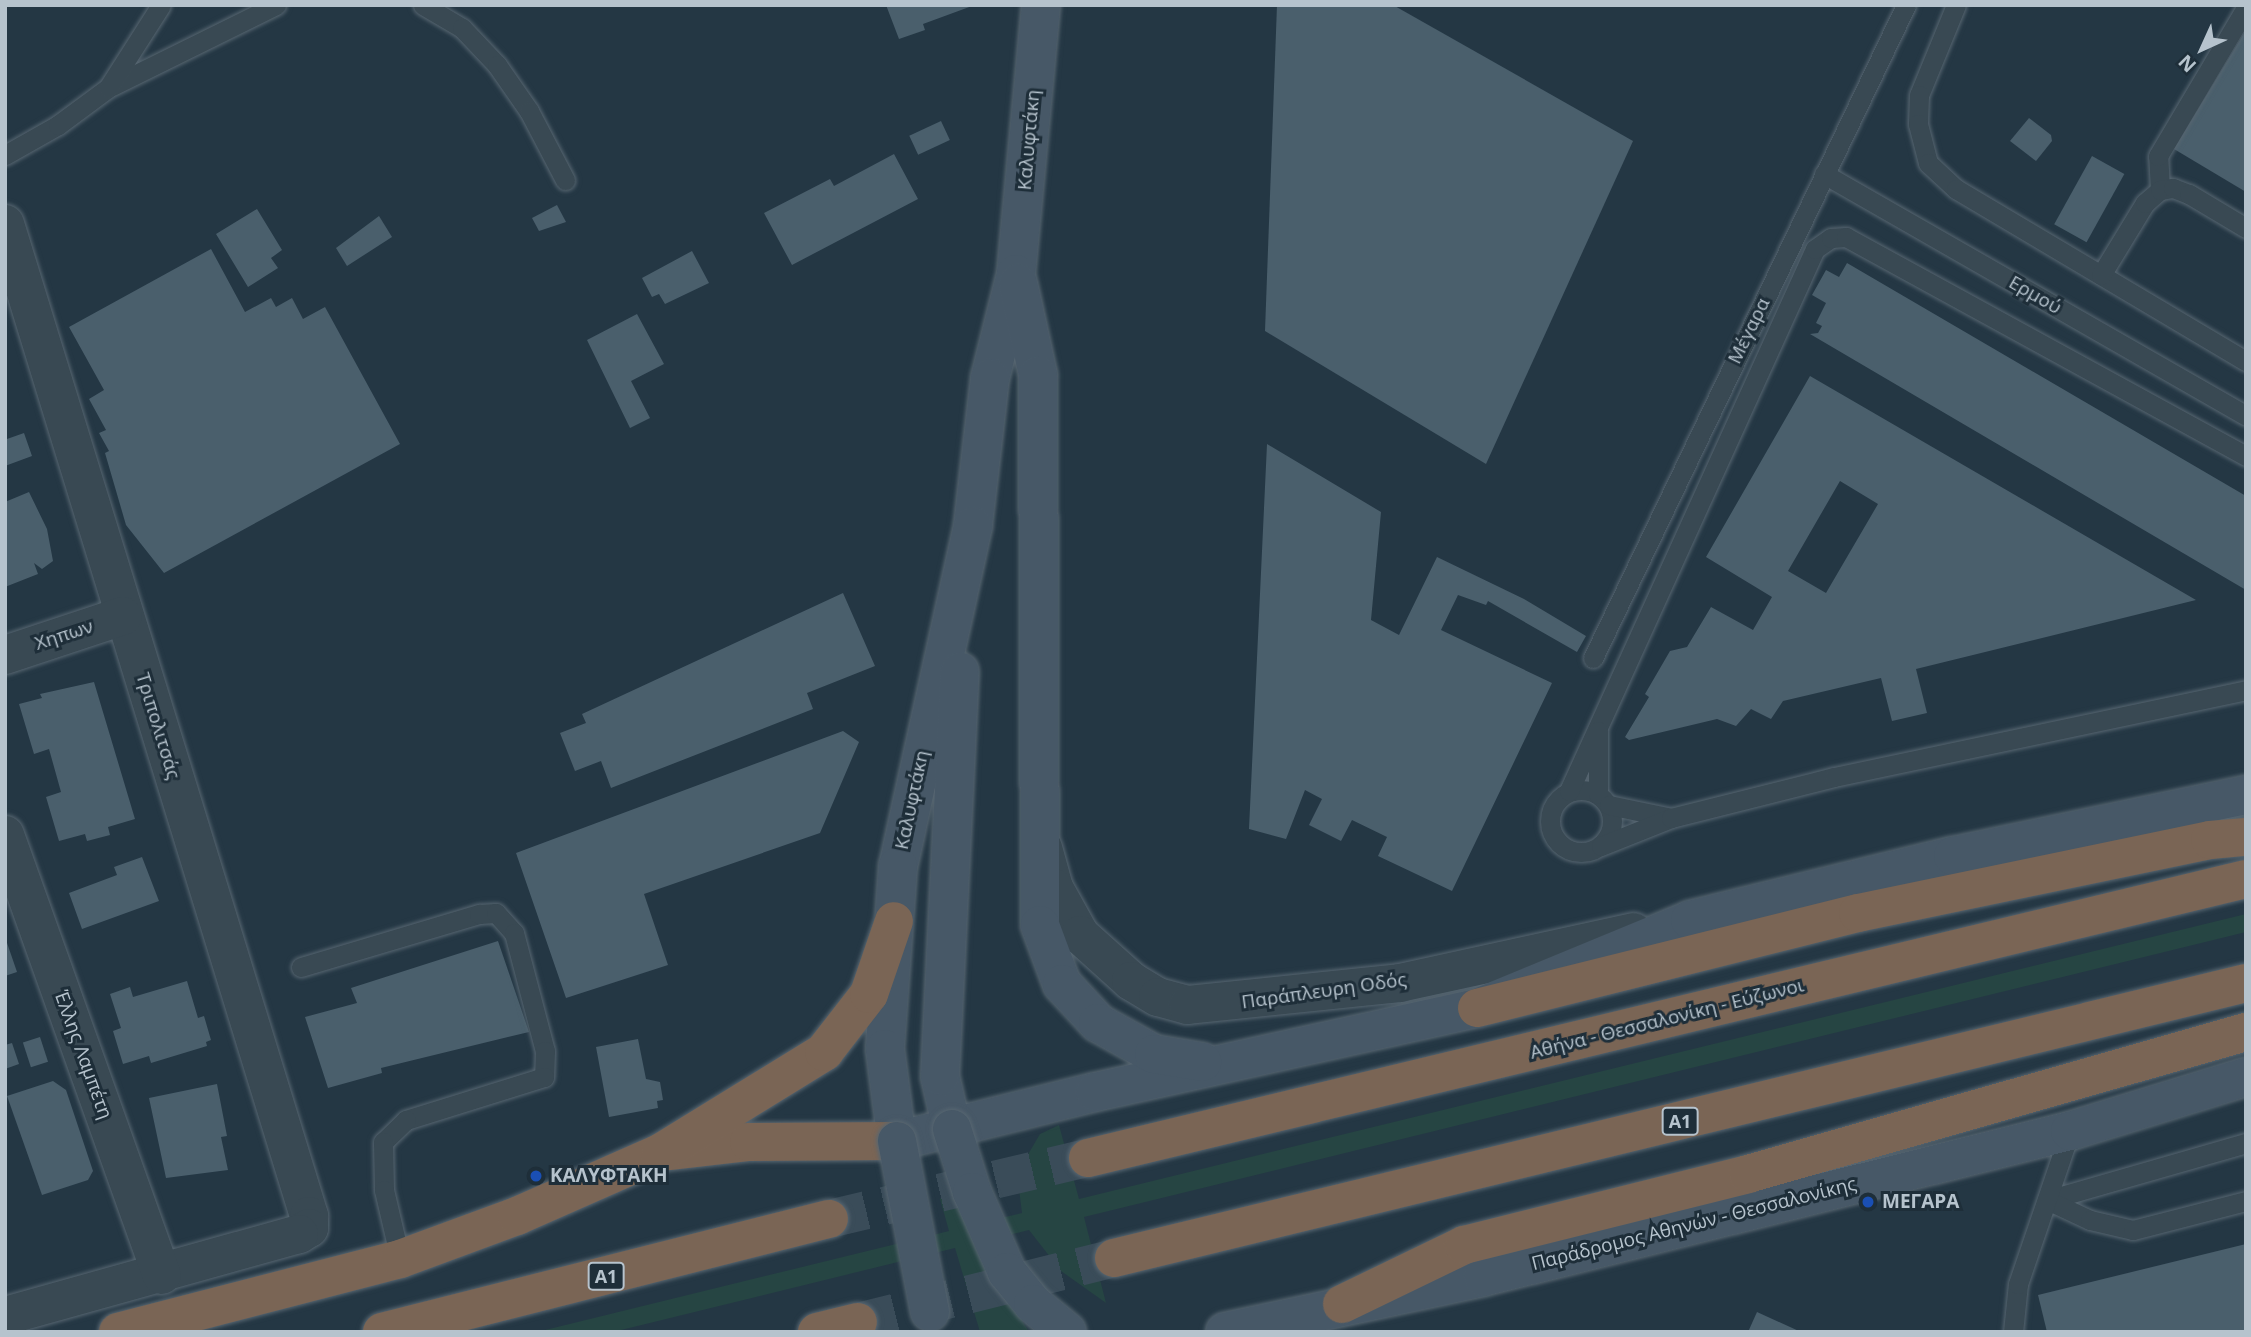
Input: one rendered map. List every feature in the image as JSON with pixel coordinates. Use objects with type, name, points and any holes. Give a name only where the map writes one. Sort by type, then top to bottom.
[{"type":"highway","points":[[1477,1008],[1858,913],[2210,840],[2246,837]]},
{"type":"highway","name":"Αθήνα - Θεσσαλονίκη - Εύζωνοι","points":[[1088,1158],[2246,879]]},
{"type":"highway","points":[[118,1332],[400,1259],[517,1216],[660,1153],[824,1052],[869,994],[894,921]]},
{"type":"highway","name":"Α1","points":[[1114,1258],[2246,983]]},
{"type":"highway","points":[[1342,1304],[1464,1245],[1748,1174],[2246,1032]]},
{"type":"highway","points":[[660,1153],[749,1142],[897,1141]]},
{"type":"highway","name":"Α1","points":[[382,1332],[829,1219]]},
{"type":"highway","points":[[817,1332],[858,1322]]},
{"type":"main road","name":"Καλυφτάκη","points":[[932,1325],[897,1141],[885,1049],[898,866],[973,526],[990,378],[1016,274],[1041,5]]},
{"type":"main road","name":"Καλυφτάκη","points":[[1016,274],[1038,375],[1040,925],[1062,984],[1084,1011],[1122,1040],[1154,1054],[1185,1062],[1244,1059]]},
{"type":"main road","points":[[973,526],[959,680],[940,1076],[972,1192],[1007,1272],[1033,1304],[1067,1332]]},
{"type":"main road","points":[[897,1141],[1244,1059],[1477,1008],[1690,920],[1953,856],[2246,795]]},
{"type":"main road","name":"Παράδρομος Αθηνών - Θεσσαλονίκης","points":[[1238,1329],[1342,1304],[1483,1277],[2070,1131],[2246,1077]]},
{"type":"street","name":"Τριπολιτσάς","points":[[5,224],[123,616],[310,1216],[309,1228],[162,1275]]},
{"type":"street","name":"Χηπων","points":[[5,655],[123,616]]},
{"type":"street","name":"Έλλης Λαμπέτη","points":[[5,835],[162,1275]]},
{"type":"street","name":"Παράπλευρη Οδός","points":[[1041,838],[1054,888],[1080,934],[1131,981],[1158,997],[1188,1005],[1399,983],[1690,920]]},
{"type":"street","points":[[5,1316],[162,1275]]},
{"type":"lane","points":[[108,88],[161,5]]},
{"type":"lane","points":[[5,155],[58,125],[108,88],[252,10],[276,5]]},
{"type":"lane","points":[[423,5],[462,28],[497,65],[529,111],[565,180]]},
{"type":"lane","name":"Μέγαρα","points":[[1593,658],[1906,5]]},
{"type":"lane","points":[[1956,5],[1919,95],[1918,124],[1928,163],[1956,189],[2246,361]]},
{"type":"lane","points":[[2160,190],[2158,156],[2246,8]]},
{"type":"lane","name":"Ερμού","points":[[1824,174],[2246,416]]},
{"type":"lane","points":[[2101,275],[2145,203],[2160,190],[2174,188],[2189,194],[2246,228]]},
{"type":"lane","points":[[2246,456],[1846,237],[1831,238],[1815,249],[1598,731],[1569,791],[1556,801],[1550,814],[1551,830],[1558,843],[1571,851],[1587,852],[1671,818],[1834,777],[2246,690]]},
{"type":"lane","points":[[1598,731],[1603,799],[1613,819],[1610,834],[1601,846]]},
{"type":"lane","points":[[1569,791],[1584,789],[1603,799],[1671,818]]},
{"type":"lane","points":[[300,967],[479,914],[496,913],[514,933],[545,1051],[544,1077],[406,1120],[383,1142],[384,1190],[400,1259]]},
{"type":"lane","points":[[2013,1332],[2018,1284],[2070,1131]]},
{"type":"lane","points":[[2047,1200],[2246,1143]]},
{"type":"lane","points":[[2047,1200],[2090,1220],[2133,1230],[2246,1201]]},
{"type":"green space","points":[[2246,914],[2246,932],[1084,1217],[1106,1303],[1061,1271],[1029,1230],[974,1244],[1029,1332],[980,1332],[955,1248],[613,1332],[537,1332],[949,1231],[940,1199],[952,1187],[967,1226],[1022,1213],[1017,1173],[1040,1134],[1059,1125],[1079,1199]]},
{"type":"building","points":[[886,5],[972,6],[923,24],[925,30],[899,39]]},
{"type":"building","points":[[1277,5],[1393,5],[1633,141],[1486,464],[1265,331]]},
{"type":"building","points":[[2246,30],[2246,192],[2174,149]]},
{"type":"building","points":[[2029,118],[2051,135],[2052,141],[2036,161],[2010,141]]},
{"type":"building","points":[[941,121],[950,140],[918,155],[909,136]]},
{"type":"building","points":[[894,154],[918,199],[792,265],[764,213],[830,179],[834,186]]},
{"type":"building","points":[[2092,156],[2124,174],[2087,242],[2054,224]]},
{"type":"building","points":[[557,205],[566,222],[539,231],[532,218]]},
{"type":"building","points":[[257,209],[282,250],[271,258],[278,268],[248,287],[216,234]]},
{"type":"building","points":[[379,216],[392,237],[347,266],[336,248]]},
{"type":"building","points":[[211,249],[245,312],[271,298],[276,307],[292,298],[303,319],[325,307],[400,444],[164,573],[126,525],[105,453],[109,451],[99,433],[106,430],[89,399],[104,390],[69,327]]},
{"type":"building","points":[[692,251],[709,283],[665,304],[659,294],[652,297],[642,278]]},
{"type":"building","points":[[1847,263],[2246,496],[2246,590],[1810,334],[1818,333],[1822,326],[1816,323],[1826,303],[1812,295],[1826,270],[1839,277]]},
{"type":"building","points":[[637,314],[664,364],[631,381],[650,418],[630,428],[587,340]]},
{"type":"building","points":[[1810,376],[2196,600],[1916,669],[1927,713],[1892,721],[1881,678],[1783,701],[1771,719],[1751,709],[1736,726],[1717,719],[1629,740],[1625,737],[1649,697],[1645,694],[1670,651],[1687,647],[1711,607],[1753,630],[1772,597],[1706,557]],"holes":[[[1840,481],[1878,504],[1826,593],[1788,571]]]},
{"type":"building","points":[[24,433],[32,456],[5,466],[5,434],[7,439]]},
{"type":"building","points":[[1267,444],[1381,512],[1371,620],[1399,635],[1437,557],[1524,599],[1586,636],[1577,652],[1488,601],[1486,605],[1458,595],[1441,630],[1552,683],[1452,891],[1378,856],[1387,837],[1352,820],[1341,841],[1309,825],[1322,799],[1305,790],[1286,839],[1249,829]]},
{"type":"building","points":[[29,492],[47,529],[53,561],[42,569],[34,563],[38,574],[5,587],[5,502]]},
{"type":"building","points":[[843,593],[875,666],[807,693],[813,709],[611,788],[601,761],[575,771],[560,733],[586,723],[582,714]]},
{"type":"building","points":[[94,682],[135,819],[108,827],[110,835],[87,841],[85,834],[59,841],[46,797],[61,792],[49,749],[34,754],[19,704],[42,698],[40,694]]},
{"type":"building","points":[[843,731],[859,742],[820,833],[644,894],[668,965],[566,998],[516,853]]},
{"type":"building","points":[[142,857],[159,901],[82,929],[69,893],[117,875],[114,867]]},
{"type":"building","points":[[5,937],[17,972],[5,976]]},
{"type":"building","points":[[498,941],[529,1032],[381,1068],[382,1073],[328,1088],[305,1017],[357,1003],[351,988]]},
{"type":"building","points":[[187,981],[198,1018],[204,1016],[211,1040],[206,1042],[207,1046],[151,1063],[149,1056],[123,1064],[113,1031],[121,1028],[110,994],[130,987],[133,997]]},
{"type":"building","points":[[40,1037],[48,1062],[31,1067],[23,1043]]},
{"type":"building","points":[[638,1039],[646,1079],[660,1082],[663,1100],[657,1101],[658,1108],[609,1117],[596,1047]]},
{"type":"building","points":[[12,1043],[19,1064],[5,1069],[5,1045]]},
{"type":"building","points":[[53,1081],[66,1090],[93,1171],[88,1180],[42,1195],[7,1096]]},
{"type":"building","points":[[217,1084],[227,1136],[221,1137],[228,1170],[166,1178],[149,1098]]},
{"type":"building","points":[[2246,1244],[2246,1332],[2047,1332],[2038,1295]]},
{"type":"building","points":[[1757,1312],[1801,1332],[1748,1332]]},
{"type":"tunnel","points":[[829,1219],[1088,1158]]},
{"type":"tunnel","points":[[858,1322],[1114,1258]]},
{"type":"place","name":"ΚΑΛΥΦΤΑΚΗ","points":[[536,1176]]},
{"type":"place","name":"ΜΕΓΑΡΑ","points":[[1868,1202]]}]
